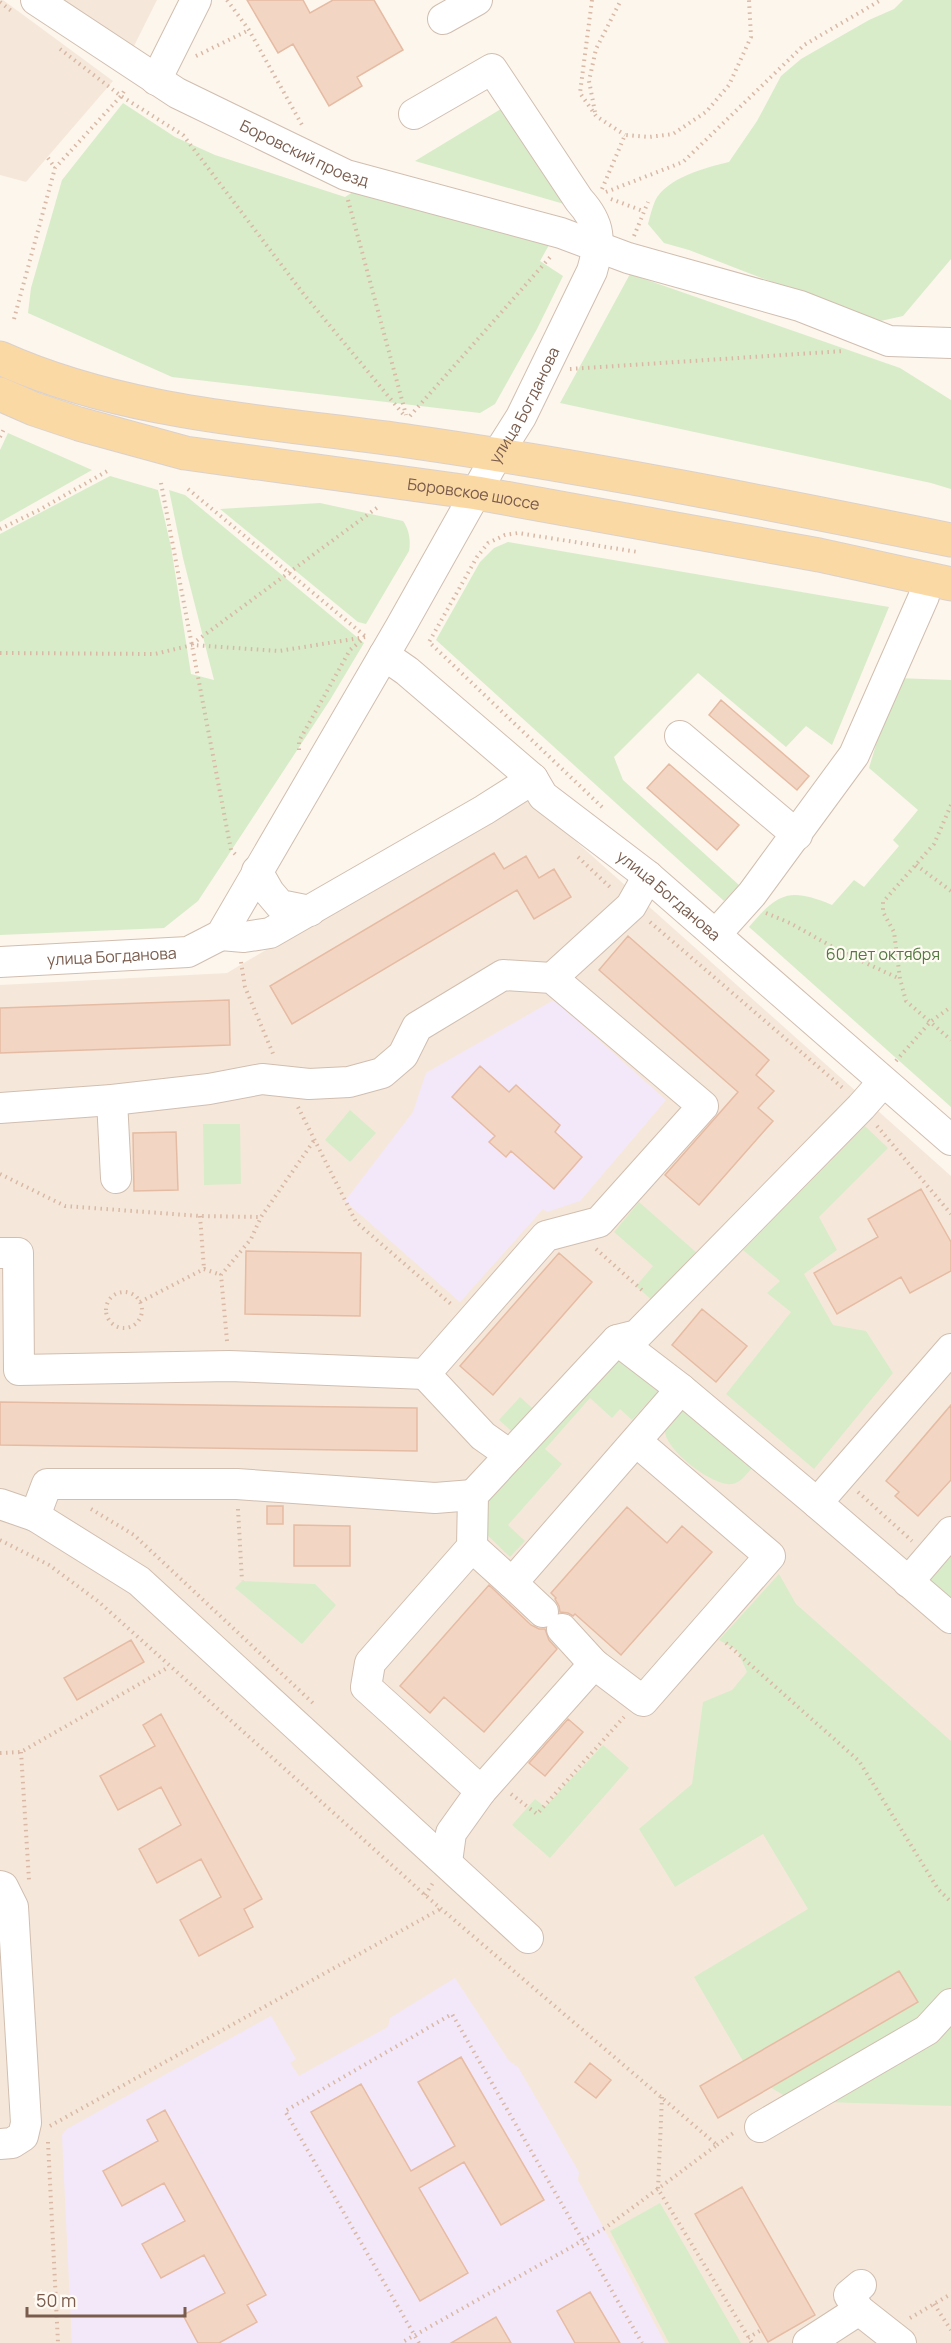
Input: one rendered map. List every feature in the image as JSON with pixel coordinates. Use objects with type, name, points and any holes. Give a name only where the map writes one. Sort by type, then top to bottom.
[{"type":"main road","points":[[0,358],[68,383],[175,410],[497,454],[840,517],[951,540]]},
{"type":"main road","name":"Боровское шоссе","points":[[0,394],[34,409],[79,424],[185,453],[477,493],[819,555],[938,581]]},
{"type":"street","points":[[142,81],[196,0]]},
{"type":"street","points":[[443,19],[477,0]]},
{"type":"street","name":"Боровский проезд","points":[[27,8],[142,81],[177,93],[346,175],[599,246],[628,258],[800,306],[889,341],[951,343]]},
{"type":"street","points":[[414,114],[492,69],[579,200],[590,211],[599,246]]},
{"type":"street","name":"улица Богданова","points":[[0,962],[188,952],[221,935],[249,865],[375,646],[477,493],[497,454],[521,417],[592,272],[599,246]]},
{"type":"street","points":[[716,934],[797,835],[854,754],[924,596],[938,581]]},
{"type":"street","name":"улица Богданова","points":[[375,646],[533,779],[543,796],[648,876],[888,1073],[951,1140]]},
{"type":"street","points":[[680,736],[797,835]]},
{"type":"street","points":[[221,935],[244,937],[270,933],[484,810],[533,779]]},
{"type":"street","points":[[249,865],[280,905],[310,911]]},
{"type":"street","points":[[552,978],[631,906],[648,876]]},
{"type":"street","points":[[0,1108],[112,1100],[209,1089],[262,1079],[309,1084],[350,1082],[382,1073],[403,1055],[417,1027],[503,975],[552,978],[703,1106],[599,1222],[546,1236],[425,1374]]},
{"type":"street","points":[[487,1786],[366,1688],[370,1663],[472,1547],[473,1495],[617,1340],[637,1335],[861,1107],[888,1073]]},
{"type":"street","points":[[112,1100],[116,1178]]},
{"type":"street","points":[[0,1253],[18,1253],[18,1370],[229,1366],[425,1374],[483,1436],[510,1455]]},
{"type":"street","points":[[617,1340],[681,1389],[951,1618]]},
{"type":"street","points":[[817,1503],[951,1349]]},
{"type":"street","points":[[512,1583],[681,1389]]},
{"type":"street","points":[[472,1547],[553,1621],[594,1664],[643,1701],[770,1556],[637,1442]]},
{"type":"street","points":[[35,1516],[47,1484],[237,1484],[435,1498],[473,1495]]},
{"type":"street","points":[[0,1504],[35,1516],[139,1581],[528,1938]]},
{"type":"street","points":[[908,1582],[951,1532]]},
{"type":"street","points":[[447,1862],[451,1833],[487,1786],[594,1664]]},
{"type":"street","points":[[0,1886],[3,1887],[13,1907],[26,2123],[23,2136],[12,2143],[0,2144]]},
{"type":"street","points":[[760,2127],[927,2031],[951,2004]]},
{"type":"street","points":[[808,2343],[860,2298],[901,2343]]},
{"type":"path","points":[[227,0],[249,30],[304,128]]},
{"type":"path","points":[[591,0],[580,93],[596,116],[625,135],[649,137],[673,134],[706,112],[729,85],[751,37],[748,0]]},
{"type":"path","points":[[596,116],[589,81],[596,49],[621,0]]},
{"type":"path","points":[[599,195],[683,162],[804,45],[881,0]]},
{"type":"path","points":[[0,2],[27,8]]},
{"type":"path","points":[[193,57],[249,30]]},
{"type":"path","points":[[56,45],[121,96],[183,135],[302,291],[407,419]]},
{"type":"path","points":[[14,319],[55,168],[121,96],[142,81]]},
{"type":"path","points":[[599,195],[625,135]]},
{"type":"path","points":[[48,158],[55,168]]},
{"type":"path","points":[[345,191],[407,419]]},
{"type":"path","points":[[599,195],[643,211]]},
{"type":"path","points":[[630,245],[648,202]]},
{"type":"path","points":[[407,419],[553,254]]},
{"type":"path","points":[[566,369],[853,350]]},
{"type":"path","points":[[0,437],[5,427]]},
{"type":"path","points":[[0,529],[39,510],[109,470]]},
{"type":"path","points":[[161,483],[231,850],[249,865]]},
{"type":"path","points":[[188,489],[375,646]]},
{"type":"path","points":[[192,645],[378,507]]},
{"type":"path","points":[[600,805],[429,642],[477,557],[488,543],[505,535],[518,533],[648,553]]},
{"type":"path","points":[[0,653],[155,654],[192,645],[279,651],[375,646]]},
{"type":"path","points":[[299,751],[299,741],[350,650],[375,646]]},
{"type":"path","points":[[951,805],[934,844],[883,902],[883,912],[894,933],[900,979],[906,1001],[951,1040]]},
{"type":"path","points":[[570,849],[631,906],[855,1099],[951,1214]]},
{"type":"path","points":[[916,865],[951,891]]},
{"type":"path","points":[[743,903],[790,923],[838,950],[900,979]]},
{"type":"path","points":[[240,960],[245,987],[285,1082],[356,1222],[471,1321]]},
{"type":"path","points":[[888,1073],[930,1022],[951,1007]]},
{"type":"path","points":[[229,1366],[221,1275],[251,1239],[261,1217],[315,1139]]},
{"type":"path","points":[[0,1174],[65,1206],[200,1216],[261,1217]]},
{"type":"path","points":[[200,1216],[204,1269]]},
{"type":"path","points":[[589,1242],[648,1297]]},
{"type":"path","points":[[140,1302],[204,1269],[221,1275]]},
{"type":"path","points":[[122,1292],[136,1295],[140,1302],[143,1309],[142,1317],[132,1327],[116,1327],[106,1315],[106,1307],[114,1294],[122,1292]]},
{"type":"path","points":[[237,1484],[242,1581]]},
{"type":"path","points":[[855,1490],[930,1557]]},
{"type":"path","points":[[0,1540],[49,1565],[99,1602],[169,1667],[442,1908],[717,2145],[605,2228],[401,2343]]},
{"type":"path","points":[[708,1627],[859,1761],[938,1889],[951,1902]]},
{"type":"path","points":[[0,1753],[21,1752],[169,1667]]},
{"type":"path","points":[[487,1786],[537,1814],[641,1699]]},
{"type":"path","points":[[47,2128],[442,1908]]},
{"type":"path","points":[[419,2343],[285,2111],[452,2014],[642,2343]]},
{"type":"path","points":[[662,2097],[658,2189],[750,2341],[761,2330]]},
{"type":"path","points":[[934,2304],[951,2330]]},
{"type":"shaded area","points":[[0,0],[113,81],[26,182],[0,175]]},
{"type":"shaded area","points":[[64,0],[157,0],[134,46]]},
{"type":"shaded area","points":[[525,796],[951,1176],[951,2343],[0,2343],[0,985],[227,973]]},
{"type":"shaded area","points":[[554,1000],[666,1100],[580,1201],[547,1212],[543,1209],[460,1302],[345,1201],[413,1112],[426,1073]]},
{"type":"shaded area","points":[[455,1978],[509,2061],[518,2067],[579,2172],[578,2180],[665,2343],[72,2343],[62,2135],[67,2129],[271,2016],[296,2059],[290,2063],[299,2076],[388,2027],[390,2018]]},
{"type":"green space","points":[[903,0],[951,0],[951,259],[903,316],[876,322],[689,250],[664,243],[648,224],[660,193],[688,175],[729,162],[757,121],[781,76],[801,59],[869,20],[894,9]]},
{"type":"green space","points":[[123,103],[175,137],[215,155],[345,197],[361,187],[549,245],[540,261],[563,276],[537,329],[495,404],[480,413],[172,377],[28,313],[31,288],[62,180]]},
{"type":"green space","points":[[511,103],[571,206],[415,161]]},
{"type":"green space","points":[[630,274],[900,368],[951,400],[951,489],[560,403]]},
{"type":"green space","points":[[8,433],[92,470],[0,522],[0,450]]},
{"type":"green space","points":[[110,476],[158,490],[171,547],[191,674],[214,680],[183,558],[169,490],[185,495],[364,643],[330,700],[198,901],[164,928],[0,935],[0,534]]},
{"type":"green space","points":[[320,503],[403,521],[407,528],[410,539],[409,551],[366,624],[358,622],[220,509]]},
{"type":"green space","points":[[508,542],[889,607],[832,745],[806,726],[786,747],[698,673],[614,757],[623,780],[739,885],[724,901],[436,640],[480,562],[494,548]]},
{"type":"green space","name":"60 лет октября","points":[[896,678],[951,680],[951,1107],[749,927],[768,907],[785,896],[805,896],[832,905],[854,880],[864,887],[899,846],[893,840],[918,810],[869,768]]},
{"type":"green space","points":[[350,1110],[376,1133],[350,1162],[325,1140]]},
{"type":"green space","points":[[203,1124],[240,1124],[241,1184],[204,1185]]},
{"type":"green space","points":[[865,1126],[888,1148],[819,1217],[837,1250],[804,1274],[833,1325],[866,1331],[893,1373],[814,1469],[726,1394],[791,1312],[767,1293],[780,1281],[743,1250]]},
{"type":"green space","points":[[639,1202],[697,1253],[654,1302],[636,1286],[653,1266],[614,1232]]},
{"type":"green space","points":[[619,1352],[660,1389],[632,1420],[620,1409],[612,1418],[590,1398],[545,1449],[562,1464],[508,1525],[525,1541],[510,1557],[485,1533],[489,1498]]},
{"type":"green space","points":[[520,1397],[539,1414],[518,1437],[499,1420]]},
{"type":"green space","points":[[682,1406],[753,1467],[741,1480],[732,1484],[724,1483],[701,1473],[679,1455],[671,1445],[665,1428]]},
{"type":"green space","points":[[951,1546],[951,1608],[926,1587],[928,1571]]},
{"type":"green space","points":[[779,1574],[796,1604],[951,1741],[951,2106],[793,2101],[770,2087],[917,2002],[899,1971],[743,2061],[694,1977],[808,1909],[763,1834],[675,1887],[639,1829],[692,1784],[703,1702],[732,1690],[747,1672],[737,1650],[719,1640]]},
{"type":"green space","points":[[242,1581],[315,1584],[336,1605],[302,1644],[235,1588]]},
{"type":"green space","points":[[603,1745],[629,1768],[550,1858],[512,1825],[535,1799],[545,1807]]},
{"type":"green space","points":[[660,2203],[741,2343],[669,2343],[610,2231]]},
{"type":"building","points":[[247,0],[303,0],[310,13],[333,0],[374,0],[403,50],[357,77],[362,86],[329,106],[293,44],[278,53]]},
{"type":"building","points":[[721,700],[809,776],[797,790],[709,715]]},
{"type":"building","points":[[669,764],[739,825],[717,850],[647,788]]},
{"type":"building","points":[[494,853],[504,869],[526,856],[539,878],[554,869],[571,897],[534,919],[517,890],[292,1024],[270,986]]},
{"type":"building","points":[[628,936],[769,1060],[756,1075],[774,1091],[758,1108],[773,1121],[699,1205],[665,1175],[738,1092],[599,970]]},
{"type":"building","points":[[229,1000],[230,1045],[0,1053],[0,1008]]},
{"type":"building","points":[[480,1066],[509,1092],[516,1085],[560,1125],[555,1132],[582,1157],[554,1189],[511,1151],[506,1157],[489,1142],[495,1136],[452,1097]]},
{"type":"building","points":[[176,1132],[178,1190],[134,1191],[133,1133]]},
{"type":"building","points":[[921,1189],[951,1242],[951,1271],[910,1293],[901,1277],[837,1314],[814,1273],[878,1237],[868,1219]]},
{"type":"building","points":[[246,1251],[361,1253],[360,1316],[245,1314]]},
{"type":"building","points":[[559,1253],[592,1282],[493,1395],[460,1366]]},
{"type":"building","points":[[702,1309],[747,1346],[716,1382],[672,1345]]},
{"type":"building","points":[[0,1402],[417,1408],[417,1451],[0,1445]]},
{"type":"building","points":[[951,1405],[951,1480],[918,1516],[895,1496],[899,1492],[886,1481]]},
{"type":"building","points":[[267,1506],[283,1506],[283,1524],[267,1524]]},
{"type":"building","points":[[627,1507],[667,1543],[682,1526],[712,1552],[621,1655],[575,1614],[573,1616],[560,1612],[556,1598],[551,1593]]},
{"type":"building","points":[[294,1525],[350,1526],[350,1566],[294,1566]]},
{"type":"building","points":[[489,1585],[531,1625],[545,1629],[549,1640],[557,1649],[484,1732],[444,1697],[430,1713],[400,1686]]},
{"type":"building","points":[[131,1640],[144,1662],[77,1700],[64,1678]]},
{"type":"building","points":[[161,1714],[262,1899],[244,1909],[253,1927],[199,1956],[180,1920],[221,1897],[201,1859],[157,1883],[139,1849],[181,1825],[161,1787],[118,1810],[100,1776],[155,1746],[143,1725]]},
{"type":"building","points":[[568,1719],[583,1732],[545,1776],[529,1763]]},
{"type":"building","points":[[899,1971],[918,2002],[718,2118],[700,2086]]},
{"type":"building","points":[[461,2057],[544,2200],[501,2225],[464,2162],[419,2188],[468,2273],[420,2301],[311,2112],[361,2084],[411,2171],[455,2146],[418,2082]]},
{"type":"building","points":[[590,2063],[611,2080],[596,2098],[575,2082]]},
{"type":"building","points":[[165,2110],[266,2295],[247,2305],[257,2322],[219,2343],[198,2343],[183,2315],[225,2293],[204,2255],[161,2278],[142,2244],[185,2221],[164,2183],[122,2206],[103,2171],[158,2141],[147,2120]]},
{"type":"building","points":[[742,2187],[815,2315],[768,2342],[695,2214]]},
{"type":"building","points":[[590,2292],[620,2343],[575,2343],[557,2311]]},
{"type":"building","points":[[496,2317],[511,2343],[451,2343]]}]
